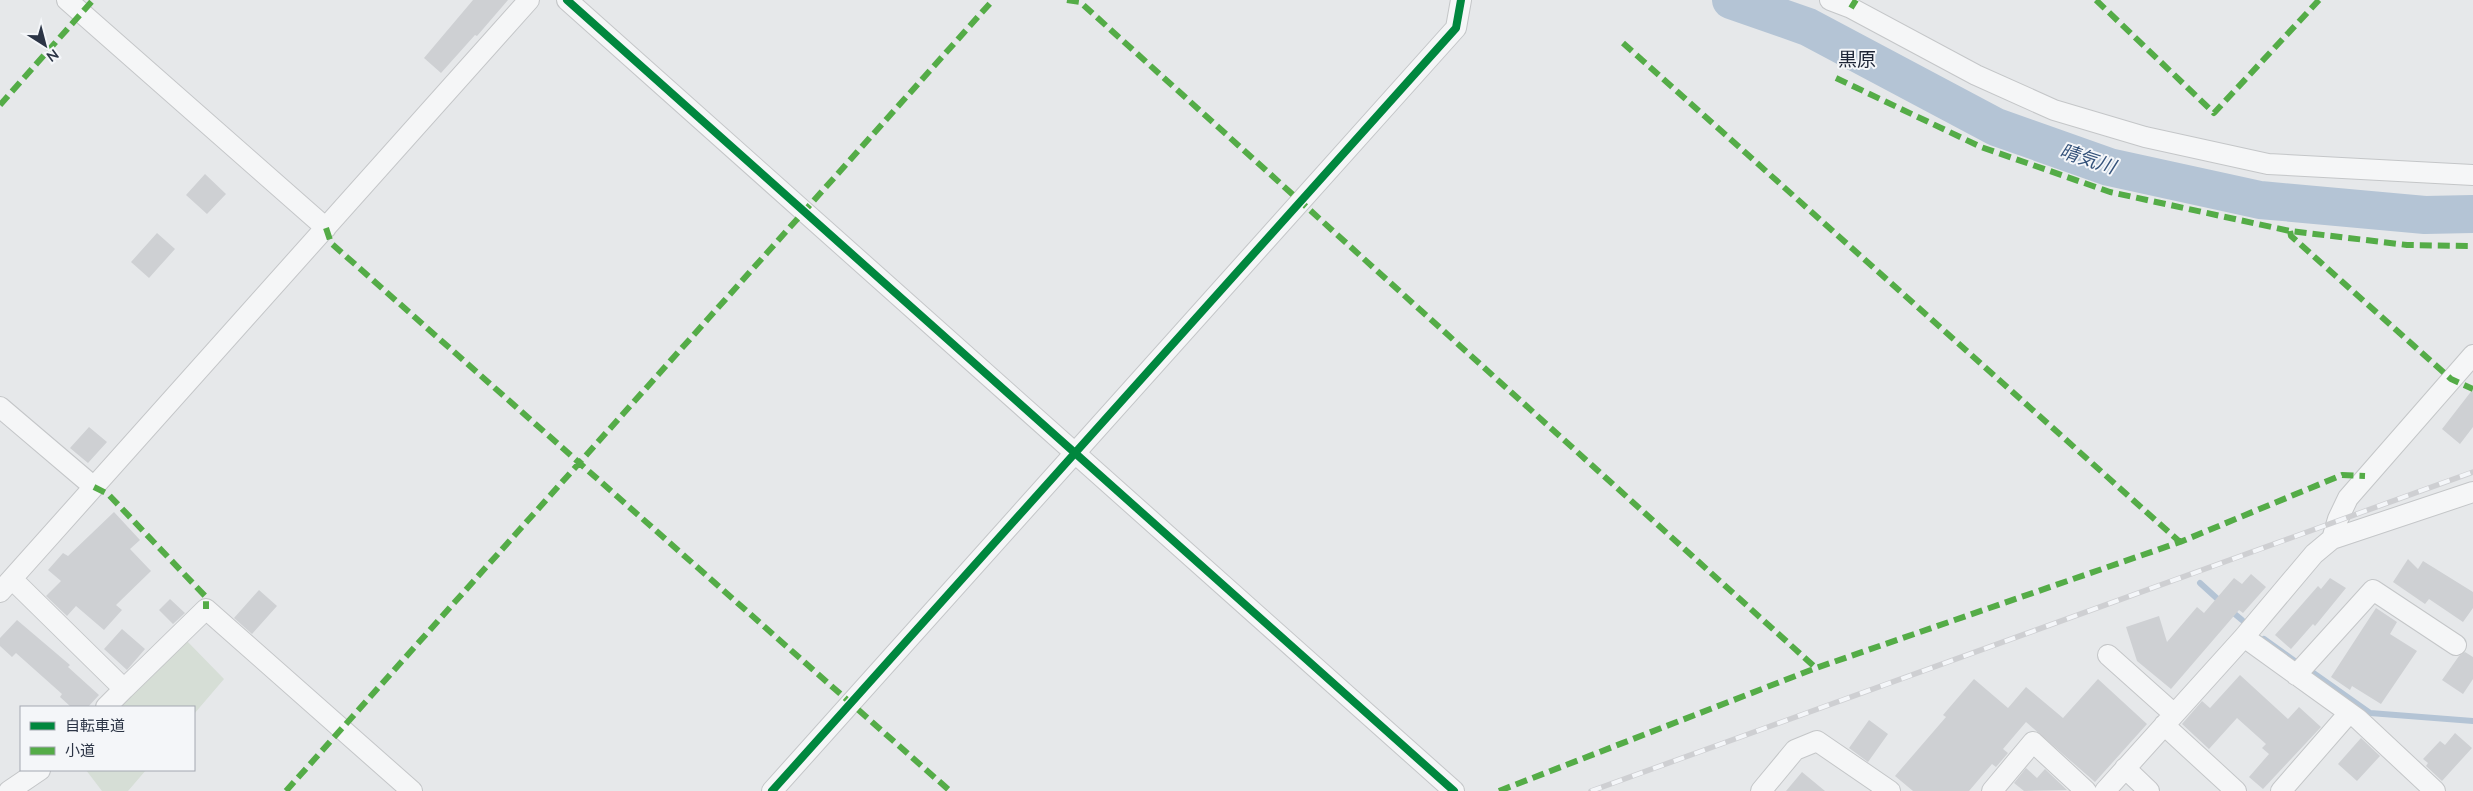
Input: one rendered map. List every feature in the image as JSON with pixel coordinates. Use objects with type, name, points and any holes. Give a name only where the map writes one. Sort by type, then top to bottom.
[{"type":"street","points":[[67,0],[326,228]]},
{"type":"street","points":[[124,689],[6,586],[529,0]]},
{"type":"street","points":[[567,0],[1454,791]]},
{"type":"street","points":[[1830,0],[1851,8],[1976,75],[2054,110],[2145,137],[2268,164],[2473,175]]},
{"type":"street","points":[[772,791],[1456,28],[1460,10]]},
{"type":"street","points":[[2332,539],[2348,498],[2473,355]]},
{"type":"street","points":[[0,407],[94,487]]},
{"type":"street","points":[[2105,791],[2244,637],[2314,554],[2332,539],[2473,492]]},
{"type":"street","points":[[2296,675],[2373,590],[2456,645]]},
{"type":"street","points":[[107,706],[206,609],[412,791]]},
{"type":"street","points":[[2244,637],[2349,713],[2435,791]]},
{"type":"street","points":[[2108,655],[2236,791]]},
{"type":"street","points":[[2281,791],[2349,713]]},
{"type":"street","points":[[1761,791],[1795,750],[1817,741],[1890,791]]},
{"type":"street","points":[[1992,791],[2033,742],[2086,791]]},
{"type":"street","points":[[2125,768],[2149,791]]},
{"type":"street","points":[[9,791],[39,771]]},
{"type":"shaded area","points":[[184,638],[224,679],[195,713],[195,706],[117,706]]},
{"type":"shaded area","points":[[87,771],[145,771],[128,791],[102,791]]},
{"type":"building","points":[[473,0],[508,0],[477,36],[475,35],[441,73],[424,58]]},
{"type":"building","points":[[205,174],[226,194],[207,214],[186,195]]},
{"type":"building","points":[[157,233],[175,249],[149,278],[131,262]]},
{"type":"building","points":[[2473,389],[2473,427],[2460,444],[2442,429]]},
{"type":"building","points":[[89,427],[107,442],[88,463],[70,448]]},
{"type":"building","points":[[114,512],[140,540],[130,549],[151,571],[116,605],[122,610],[104,630],[76,606],[67,616],[46,596],[61,581],[48,570],[63,553],[68,556]]},
{"type":"building","points":[[2408,559],[2418,569],[2423,561],[2473,592],[2473,608],[2463,622],[2429,599],[2425,604],[2393,582]]},
{"type":"building","points":[[2251,574],[2266,587],[2243,613],[2239,610],[2171,689],[2137,661],[2126,627],[2159,616],[2167,642],[2197,607],[2204,613],[2234,578],[2242,584]]},
{"type":"building","points":[[2330,578],[2346,588],[2315,626],[2313,624],[2291,649],[2275,635],[2318,586],[2321,589]]},
{"type":"building","points":[[259,590],[277,606],[252,634],[234,618]]},
{"type":"building","points":[[170,599],[185,613],[173,624],[159,610]]},
{"type":"building","points":[[2376,608],[2397,622],[2390,634],[2417,651],[2381,704],[2352,686],[2350,690],[2331,677]]},
{"type":"building","points":[[17,620],[70,665],[68,667],[99,695],[89,706],[70,706],[60,697],[62,694],[16,653],[12,657],[0,646],[0,638]]},
{"type":"building","points":[[122,629],[145,649],[127,670],[104,649]]},
{"type":"building","points":[[2465,652],[2473,657],[2473,679],[2463,694],[2442,680],[2459,656]]},
{"type":"building","points":[[2240,675],[2288,719],[2299,707],[2321,727],[2263,789],[2249,777],[2269,754],[2262,748],[2266,744],[2237,718],[2209,749],[2182,724],[2202,701],[2210,708]]},
{"type":"building","points":[[1974,679],[2008,708],[2026,687],[2063,718],[2098,679],[2147,724],[2095,782],[2026,722],[2003,749],[2008,753],[1996,767],[1992,764],[1969,791],[1913,791],[1895,776],[1946,717],[1943,715]]},
{"type":"building","points":[[1869,720],[1888,734],[1868,762],[1849,748]]},
{"type":"building","points":[[2455,733],[2472,748],[2442,781],[2426,766],[2428,763],[2423,759],[2440,741],[2445,745]]},
{"type":"building","points":[[2361,738],[2380,756],[2357,781],[2338,764]]},
{"type":"building","points":[[2026,768],[2037,778],[2045,769],[2067,790],[2024,791],[2014,783]]},
{"type":"building","points":[[1802,772],[1825,791],[1786,791]]},
{"type":"waterway","name":"晴気川","points":[[1731,0],[1808,27],[1996,127],[2109,167],[2260,200],[2425,215],[2473,214]]},
{"type":"waterway","points":[[2200,583],[2222,603]]},
{"type":"waterway","points":[[2230,610],[2242,620]]},
{"type":"waterway","points":[[2264,639],[2296,662]]},
{"type":"waterway","points":[[2312,672],[2370,713],[2473,721]]},
{"type":"railway","points":[[1591,791],[2473,472]]},
{"type":"marked path","points":[[0,105],[93,0]]},
{"type":"marked path","points":[[286,791],[993,0]]},
{"type":"marked path","points":[[1067,0],[1080,2],[1816,668]]},
{"type":"marked path","points":[[1851,8],[1856,0]]},
{"type":"marked path","points":[[2096,0],[2214,113],[2319,0]]},
{"type":"marked path","points":[[1623,43],[2180,542]]},
{"type":"marked path","points":[[1836,78],[1981,147],[2110,192],[2290,231],[2407,245],[2473,246]]},
{"type":"marked path","points":[[326,228],[331,243],[950,791]]},
{"type":"marked path","points":[[2290,231],[2291,236],[2451,379],[2473,389]]},
{"type":"marked path","points":[[1499,791],[1816,668],[2180,542],[2342,475],[2365,476]]},
{"type":"marked path","points":[[94,487],[108,494],[206,597],[206,609]]},
{"type":"cycle path","points":[[567,0],[1454,791]]},
{"type":"cycle path","points":[[772,791],[1456,28],[1461,0]]},
{"type":"district","name":"黒原","points":[[1857,58]]}]
